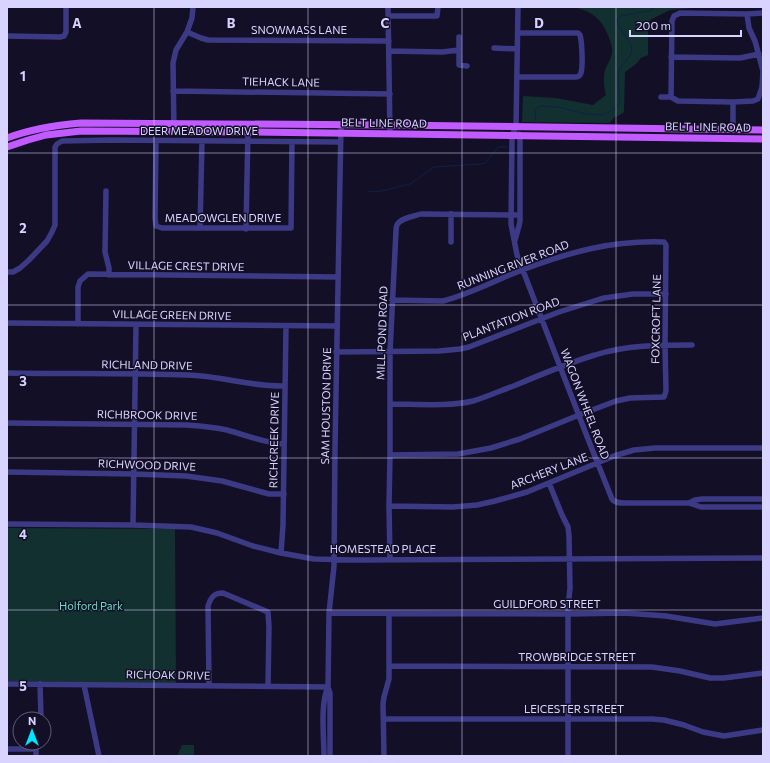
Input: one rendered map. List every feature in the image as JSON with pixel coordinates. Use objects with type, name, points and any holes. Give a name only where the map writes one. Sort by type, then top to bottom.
[{"type":"main road","name":"BELT LINE ROAD","points":[[8,136],[59,125],[111,123],[174,124],[340,133],[763,139]]},
{"type":"main road","name":"BELT LINE ROAD","points":[[10,146],[28,140],[81,131],[174,132],[341,125],[763,130]]},
{"type":"main road","points":[[455,126],[455,134]]},
{"type":"main road","points":[[644,129],[644,137]]},
{"type":"main road","points":[[678,129],[678,137]]},
{"type":"main road","points":[[733,130],[733,138]]},
{"type":"street","points":[[7,36],[64,36],[66,32],[66,7]]},
{"type":"street","points":[[174,132],[174,55],[187,32],[192,18],[193,7]]},
{"type":"street","points":[[388,7],[390,134]]},
{"type":"street","points":[[388,16],[437,16],[438,7]]},
{"type":"street","name":"WAGON WHEEL ROAD","points":[[518,7],[516,127],[512,135],[511,224],[517,255],[522,270],[610,494],[614,502],[624,503],[689,503],[701,507],[763,507]]},
{"type":"street","points":[[670,97],[672,21],[674,16],[680,13],[763,13]]},
{"type":"street","points":[[661,97],[670,97],[678,101],[753,102],[758,99],[762,87],[763,71],[755,41],[749,28],[747,14]]},
{"type":"street","name":"SNOWMASS LANE","points":[[187,32],[208,40],[389,41]]},
{"type":"street","points":[[517,77],[572,78],[579,76],[581,71],[581,39],[578,33],[518,33]]},
{"type":"street","points":[[459,38],[459,65],[467,66]]},
{"type":"street","points":[[494,48],[517,49]]},
{"type":"street","points":[[389,51],[442,52],[459,50]]},
{"type":"street","points":[[671,57],[740,58],[759,54]]},
{"type":"street","name":"TIEHACK LANE","points":[[173,91],[390,94]]},
{"type":"street","points":[[733,102],[733,130]]},
{"type":"street","points":[[111,123],[111,140]]},
{"type":"street","name":"SAM HOUSTON DRIVE","points":[[330,756],[330,693],[328,687],[329,613],[334,560],[336,352],[338,326],[341,125]]},
{"type":"street","name":"WAGON WHEEL ROAD","points":[[515,242],[520,215],[520,135],[516,127]]},
{"type":"street","points":[[246,229],[248,128]]},
{"type":"street","points":[[8,136],[10,146]]},
{"type":"street","name":"DEER MEADOW DRIVE","points":[[7,272],[13,272],[20,268],[47,241],[52,232],[54,225],[55,147],[62,141],[340,142]]},
{"type":"street","name":"MEADOWGLEN DRIVE","points":[[156,141],[156,226],[162,228],[246,229],[291,228],[292,142]]},
{"type":"street","points":[[200,228],[202,141]]},
{"type":"street","points":[[512,161],[520,162]]},
{"type":"street","points":[[106,191],[105,252],[109,275]]},
{"type":"street","name":"MILL POND ROAD","points":[[390,559],[390,352],[397,224],[400,221],[421,214],[520,215]]},
{"type":"street","points":[[451,214],[451,242]]},
{"type":"street","name":"RUNNING RIVER ROAD","points":[[392,300],[443,301],[570,253],[602,246],[628,243],[664,242]]},
{"type":"street","name":"FOXCROFT LANE","points":[[579,415],[616,401],[630,398],[664,397],[666,391],[666,245],[664,242]]},
{"type":"street","name":"VILLAGE CREST DRIVE","points":[[78,324],[78,287],[80,281],[88,274],[338,278]]},
{"type":"street","name":"PLANTATION ROAD","points":[[336,352],[439,351],[460,349],[469,347],[572,307],[604,298],[633,294],[666,294]]},
{"type":"street","name":"VILLAGE GREEN DRIVE","points":[[7,323],[338,326]]},
{"type":"street","points":[[134,525],[136,325]]},
{"type":"street","name":"RICHCREEK DRIVE","points":[[281,553],[284,494],[286,326]]},
{"type":"street","points":[[390,404],[439,404],[472,401],[560,367],[612,350],[646,346],[692,345]]},
{"type":"street","name":"RICHLAND DRIVE","points":[[7,373],[203,376],[259,385],[285,386]]},
{"type":"street","points":[[390,455],[458,454],[491,448],[520,439],[579,415]]},
{"type":"street","name":"RICHBROOK DRIVE","points":[[7,423],[186,425],[227,430],[270,443],[284,444]]},
{"type":"street","name":"ARCHERY LANE","points":[[389,506],[453,507],[477,505],[528,492],[622,453],[642,449],[763,448]]},
{"type":"street","name":"RICHWOOD DRIVE","points":[[7,472],[186,476],[222,481],[269,494],[284,494]]},
{"type":"street","points":[[549,482],[568,527],[570,559],[568,614],[568,756]]},
{"type":"street","name":"WAGON WHEEL ROAD","points":[[689,503],[702,499],[763,499]]},
{"type":"street","points":[[740,499],[740,507]]},
{"type":"street","name":"HOMESTEAD PLACE","points":[[7,524],[191,527],[235,538],[269,551],[308,558],[334,560],[763,558]]},
{"type":"street","points":[[208,686],[208,606],[211,598],[215,594],[223,593],[268,612],[268,686]]},
{"type":"street","name":"GUILDFORD STREET","points":[[329,613],[625,613],[679,617],[715,624],[763,618]]},
{"type":"street","points":[[384,756],[384,697],[389,683],[389,614]]},
{"type":"street","name":"TROWBRIDGE STREET","points":[[389,666],[652,667],[680,671],[710,678],[724,678],[763,673]]},
{"type":"street","name":"RICHOAK DRIVE","points":[[7,684],[328,687]]},
{"type":"street","points":[[40,684],[41,711]]},
{"type":"street","points":[[84,685],[99,756]]},
{"type":"street","name":"SAM HOUSTON DRIVE","points":[[324,756],[324,707],[325,694],[328,687]]},
{"type":"street","name":"LEICESTER STREET","points":[[384,719],[652,719],[664,720],[703,732],[724,736],[763,730]]},
{"type":"green space","points":[[573,7],[704,7],[670,10],[650,20],[648,31],[648,55],[641,58],[636,64],[625,72],[624,112],[615,117],[609,123],[522,122],[523,96],[556,98],[593,105],[606,95],[604,73],[612,53],[608,35],[602,24],[595,16]]},
{"type":"green space","name":"Holford Park","points":[[7,528],[175,529],[176,684],[7,681]]},
{"type":"green space","points":[[182,745],[194,745],[194,756],[177,756]]},
{"type":"waterway","points":[[536,123],[535,110],[539,106],[558,107],[586,114],[602,115],[616,109],[620,102],[618,78],[620,68],[631,54],[632,47],[618,24],[617,19],[621,16],[652,10],[654,7]]},
{"type":"waterway","points":[[367,192],[382,191],[410,184],[434,167],[485,163],[498,147],[508,147]]}]
